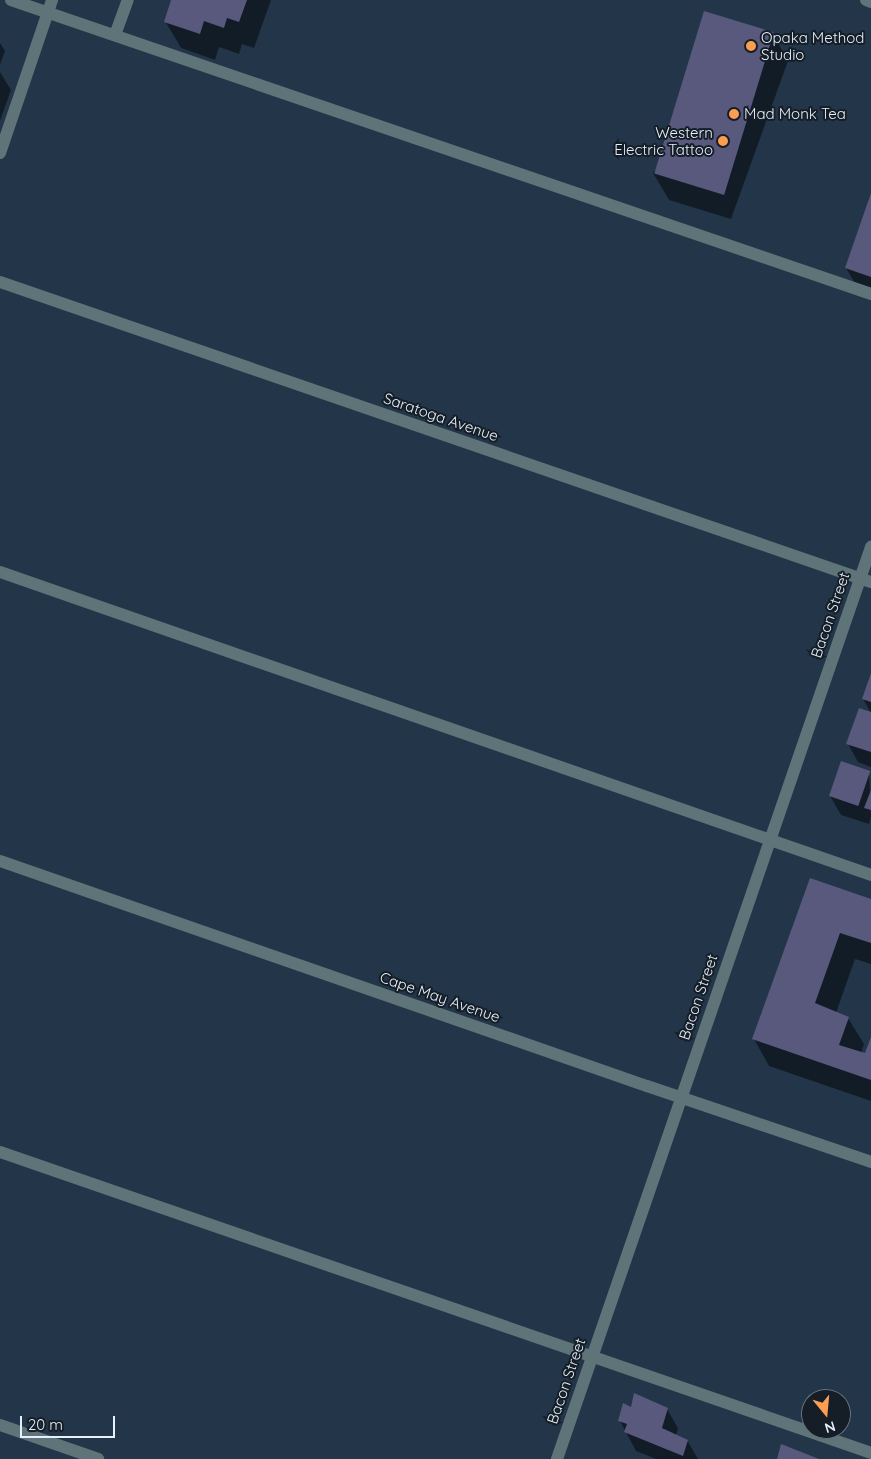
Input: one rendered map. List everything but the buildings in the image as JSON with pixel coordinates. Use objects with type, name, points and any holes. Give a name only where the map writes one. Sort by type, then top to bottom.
[{"type":"street","points":[[11,0],[871,294]]},
{"type":"street","points":[[0,153],[52,0]]},
{"type":"street","points":[[115,35],[128,0]]},
{"type":"street","points":[[866,0],[871,2]]},
{"type":"street","name":"Saratoga Avenue","points":[[0,282],[866,580]]},
{"type":"street","name":"Bacon Street","points":[[557,1459],[769,840],[866,580],[871,547]]},
{"type":"street","points":[[0,572],[871,875]]},
{"type":"street","name":"Cape May Avenue","points":[[0,861],[871,1162]]},
{"type":"street","points":[[0,1152],[591,1358],[871,1453]]},
{"type":"street","points":[[0,1425],[98,1459]]},
{"type":"place","name":"Opaka Method Studio","points":[[751,46]]},
{"type":"place","name":"Mad Monk Tea","points":[[734,114]]},
{"type":"place","name":"Western Electric Tattoo","points":[[723,141]]}]
